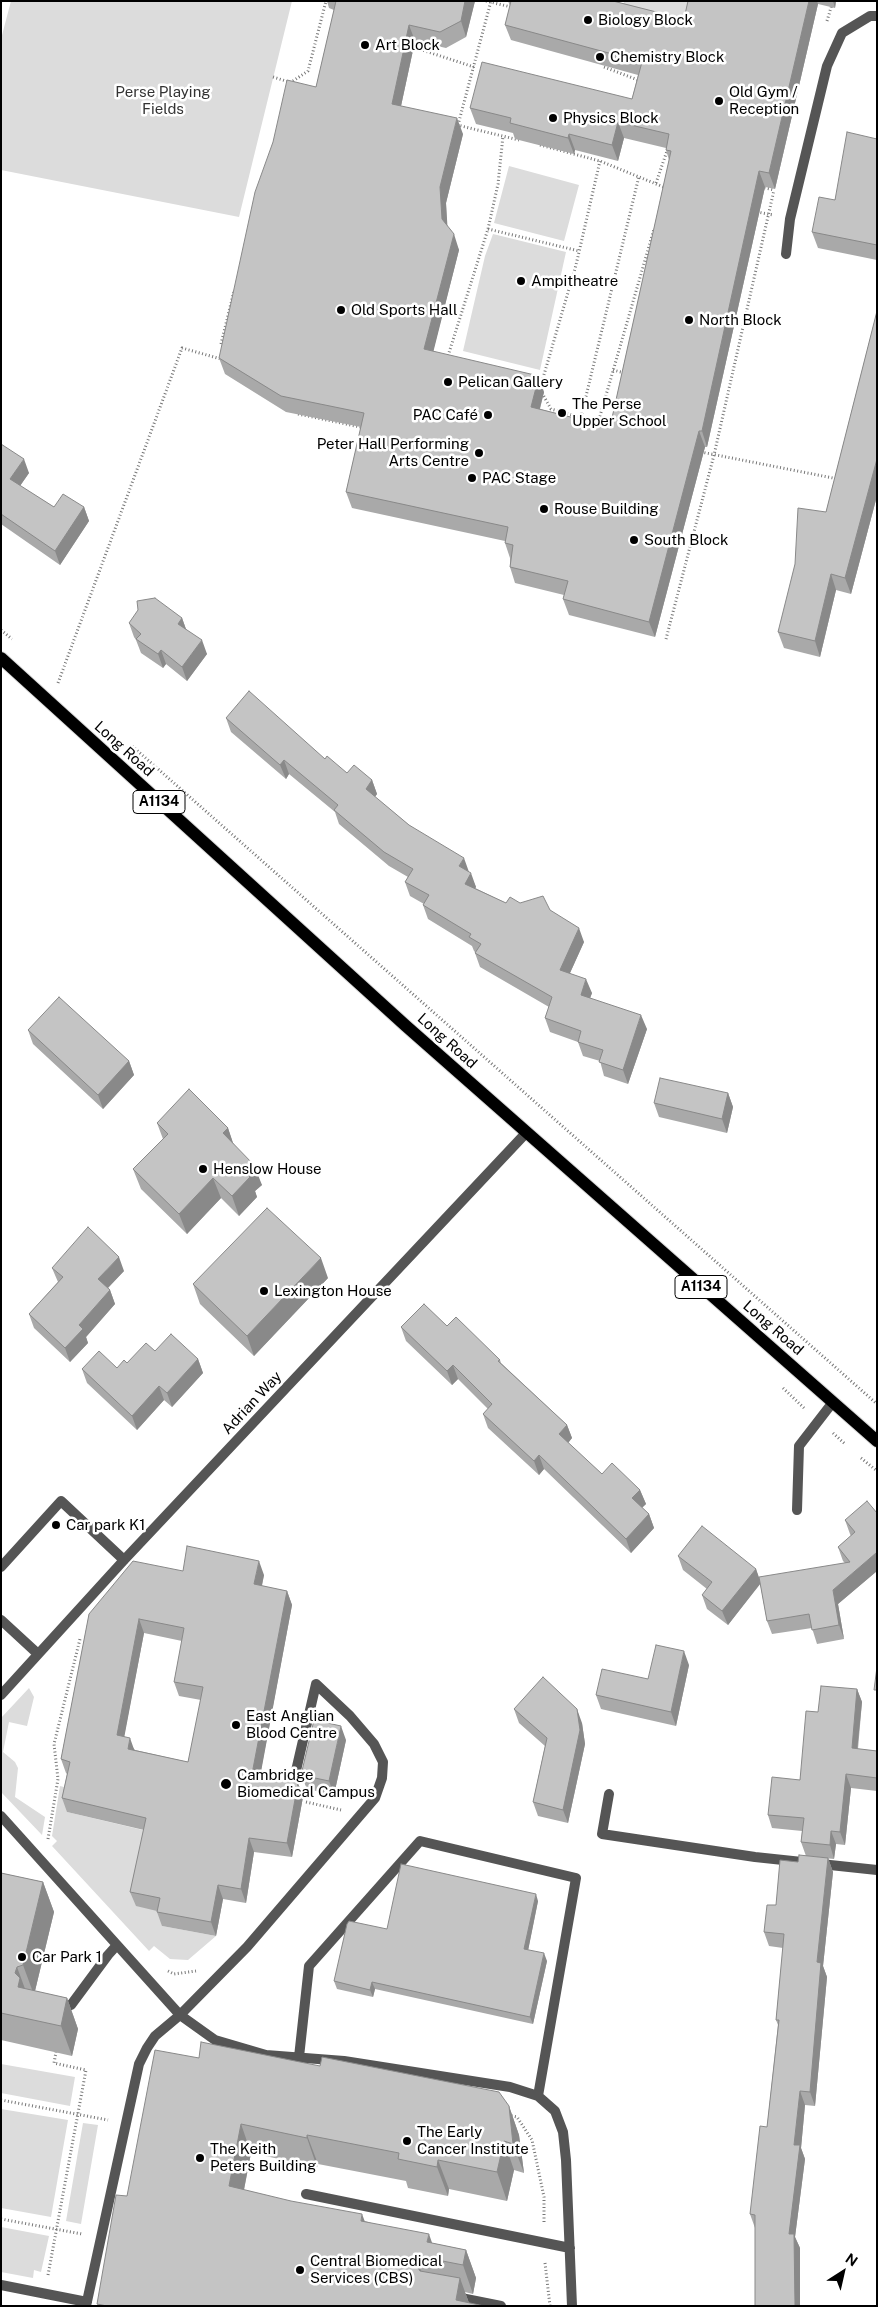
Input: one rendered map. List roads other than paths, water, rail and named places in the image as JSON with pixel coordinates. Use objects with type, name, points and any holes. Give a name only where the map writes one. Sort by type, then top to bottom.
[{"type":"main road","name":"Long Road","points":[[1,658],[49,704],[526,1133],[877,1441]]},
{"type":"lane","points":[[786,254],[790,219],[827,66],[842,33],[870,16],[877,16]]},
{"type":"lane","name":"Adrian Way","points":[[1,1695],[124,1560],[526,1133]]},
{"type":"lane","points":[[796,1510],[799,1446],[832,1402]]},
{"type":"lane","points":[[1,1567],[60,1500],[124,1560]]},
{"type":"lane","points":[[1,1620],[38,1654]]},
{"type":"lane","points":[[1,2285],[84,2305],[101,2238],[139,2064],[147,2048],[155,2036],[180,2015],[247,1946],[375,1798],[382,1778],[383,1762],[374,1744],[350,1716],[316,1684],[292,1788]]},
{"type":"lane","points":[[609,1794],[602,1834],[755,1857],[877,1870]]},
{"type":"lane","points":[[1,1816],[180,2015],[215,2040],[266,2055],[344,2061],[510,2087],[538,2096],[555,2111],[563,2132],[566,2160],[572,2306]]},
{"type":"lane","points":[[299,2057],[309,1966],[420,1841],[576,1878],[538,2096]]},
{"type":"lane","points":[[42,2004],[60,2008],[72,2005],[117,1945]]},
{"type":"lane","points":[[306,2194],[570,2248]]},
{"type":"lane","points":[[449,2296],[501,2306]]},
{"type":"place","name":"Biology Block","points":[[588,20]]},
{"type":"place","name":"Art Block","points":[[365,45]]},
{"type":"place","name":"Chemistry Block","points":[[600,57]]},
{"type":"place","name":"Old Gym / Reception","points":[[719,101]]},
{"type":"place","name":"Physics Block","points":[[553,118]]},
{"type":"place","name":"Ampitheatre","points":[[521,281]]},
{"type":"place","name":"Old Sports Hall","points":[[341,310]]},
{"type":"place","name":"North Block","points":[[689,320]]},
{"type":"place","name":"Pelican Gallery","points":[[448,382]]},
{"type":"place","name":"The Perse Upper School","points":[[562,413]]},
{"type":"place","name":"PAC Café","points":[[488,415]]},
{"type":"place","name":"Peter Hall Performing Arts Centre","points":[[479,453]]},
{"type":"place","name":"PAC Stage","points":[[472,478]]},
{"type":"place","name":"Rouse Building","points":[[544,509]]},
{"type":"place","name":"South Block","points":[[634,540]]},
{"type":"place","name":"Henslow House","points":[[203,1169]]},
{"type":"place","name":"Lexington House","points":[[264,1291]]},
{"type":"place","name":"Car park K1","points":[[56,1525]]},
{"type":"place","name":"East Anglian Blood Centre","points":[[236,1725]]},
{"type":"place","name":"Cambridge Biomedical Campus","points":[[226,1784]]},
{"type":"place","name":"Car Park 1","points":[[22,1957]]},
{"type":"place","name":"The Early Cancer Institute","points":[[407,2141]]},
{"type":"place","name":"The Keith Peters Building","points":[[200,2158]]},
{"type":"place","name":"Central Biomedical Services (CBS)","points":[[300,2270]]},
{"type":"park label","name":"Perse Playing Fields","points":[[163,100]]}]
